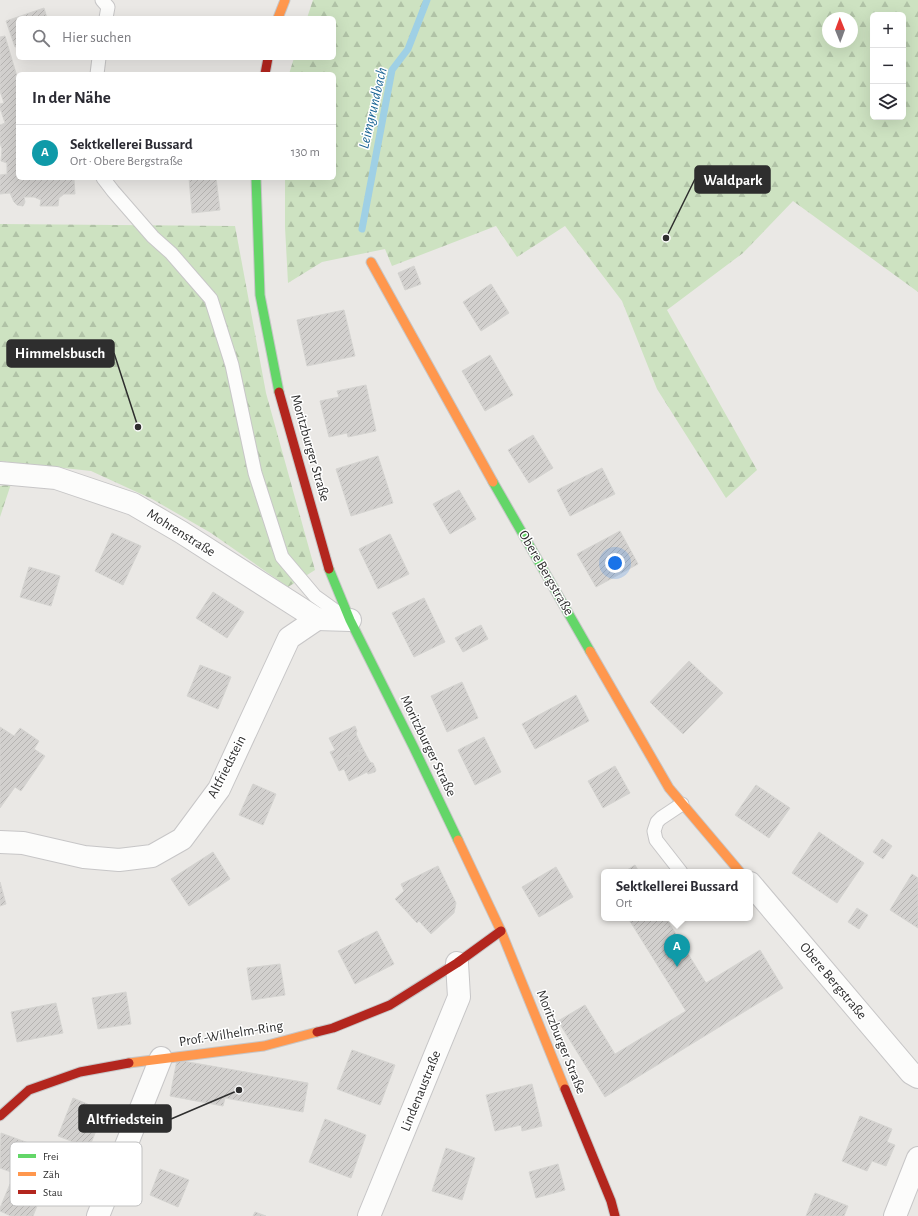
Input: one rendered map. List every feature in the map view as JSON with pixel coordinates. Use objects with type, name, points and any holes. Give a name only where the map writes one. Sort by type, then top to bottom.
[{"type":"street","points":[[279,16],[285,0]]},
{"type":"street","points":[[265,72],[268,60]]},
{"type":"street","name":"Moritzburger Straße","points":[[256,180],[260,295],[280,396],[332,575],[350,620],[414,748],[501,931],[611,1201],[615,1216]]},
{"type":"street","name":"Obere Bergstraße","points":[[371,262],[470,440],[669,788],[737,869]]},
{"type":"street","name":"Mohrenstraße","points":[[0,473],[56,478],[133,504],[181,532],[317,619]]},
{"type":"street","points":[[317,619],[350,620]]},
{"type":"street","name":"Altfriedstein","points":[[0,842],[23,843],[84,858],[119,860],[152,856],[182,839],[219,789],[289,638],[317,619]]},
{"type":"street","name":"Obere Bergstraße","points":[[753,887],[911,1073],[918,1077]]},
{"type":"street","name":"Prof.-Wilhelm-Ring","points":[[0,1116],[29,1090],[80,1072],[161,1058],[264,1046],[334,1028],[390,1006],[457,963],[501,931]]},
{"type":"street","name":"Lindenaustraße","points":[[369,1216],[459,997],[457,963]]},
{"type":"street","points":[[128,1142],[161,1058]]},
{"type":"street","points":[[895,1216],[918,1158]]},
{"type":"street","points":[[98,1216],[102,1206]]},
{"type":"lane","points":[[102,0],[108,7],[106,16]]},
{"type":"lane","points":[[97,72],[99,60]]},
{"type":"lane","points":[[105,180],[153,238],[171,253],[210,299],[232,365],[255,473],[282,557],[315,596],[350,620]]},
{"type":"lane","points":[[679,869],[656,840],[654,831],[657,822],[661,818],[682,804]]},
{"type":"green space","points":[[313,0],[918,0],[918,292],[793,201],[743,253],[667,310],[757,470],[726,498],[657,389],[622,301],[565,226],[517,257],[496,226],[392,266],[385,249],[322,262],[288,283],[285,227],[285,180],[336,180],[336,72],[290,72],[293,60],[336,60],[336,16],[308,16]]},
{"type":"green space","points":[[0,224],[235,226],[266,393],[315,570],[288,587],[211,533],[152,499],[91,471],[0,461]]},
{"type":"green space","points":[[11,484],[0,517],[0,486]]},
{"type":"building","points":[[44,8],[46,16],[21,16]]},
{"type":"building","points":[[16,18],[16,47],[15,47],[6,21]]},
{"type":"building","points":[[5,36],[16,73],[16,180],[74,180],[75,194],[64,194],[59,198],[58,206],[40,206],[41,200],[34,197],[24,197],[25,202],[23,206],[17,205],[10,193],[0,194],[0,175],[7,174],[7,163],[1,161],[2,149],[0,143],[0,125],[5,123],[0,108],[0,104],[4,103],[0,91],[0,37]]},
{"type":"building","points":[[189,180],[216,180],[220,210],[192,213]]},
{"type":"building","points":[[414,266],[421,284],[405,290],[398,273]]},
{"type":"building","points":[[491,284],[509,313],[481,331],[463,302]]},
{"type":"building","points":[[344,310],[355,356],[307,366],[297,320]]},
{"type":"building","points":[[490,355],[513,395],[485,411],[462,371]]},
{"type":"building","points":[[366,385],[376,431],[348,437],[347,433],[329,437],[320,401],[339,397],[337,391]]},
{"type":"building","points":[[533,435],[553,468],[529,483],[508,450]]},
{"type":"building","points":[[378,456],[393,503],[351,516],[336,469]]},
{"type":"building","points":[[602,468],[615,494],[570,516],[557,490]]},
{"type":"building","points":[[459,490],[476,519],[450,534],[433,504]]},
{"type":"building","points":[[620,531],[638,564],[596,587],[577,554]]},
{"type":"building","points":[[112,533],[141,546],[123,585],[95,571]]},
{"type":"building","points":[[390,534],[409,574],[378,589],[359,549]]},
{"type":"building","points":[[29,567],[60,576],[51,606],[20,597]]},
{"type":"building","points":[[213,592],[244,612],[227,638],[196,618]]},
{"type":"building","points":[[424,598],[445,642],[414,657],[392,613]]},
{"type":"building","points":[[481,625],[488,639],[463,652],[455,638]]},
{"type":"building","points":[[689,661],[723,693],[683,734],[650,702]]},
{"type":"building","points":[[200,665],[231,677],[218,709],[187,696]]},
{"type":"building","points":[[462,682],[478,718],[447,732],[431,696]]},
{"type":"building","points":[[576,695],[589,721],[535,749],[522,724]]},
{"type":"building","points":[[355,726],[357,731],[356,734],[363,749],[335,762],[330,752],[335,750],[329,738]]},
{"type":"building","points":[[0,727],[14,736],[20,728],[39,741],[34,749],[45,756],[21,791],[15,787],[0,808]]},
{"type":"building","points":[[484,737],[501,772],[475,785],[458,750]]},
{"type":"building","points":[[363,749],[376,770],[375,772],[368,774],[367,772],[349,781],[344,769],[339,771],[335,762]]},
{"type":"building","points":[[615,766],[630,793],[603,808],[588,781]]},
{"type":"building","points":[[253,784],[276,794],[263,825],[239,815]]},
{"type":"building","points":[[756,785],[790,808],[769,838],[735,815]]},
{"type":"building","points":[[819,832],[864,863],[837,903],[792,873]]},
{"type":"building","points":[[882,839],[892,846],[883,859],[873,852]]},
{"type":"building","points":[[213,852],[230,879],[189,906],[171,879]]},
{"type":"building","points":[[635,865],[637,869],[629,869]]},
{"type":"building","points":[[438,866],[456,903],[454,913],[431,934],[419,921],[417,923],[395,899],[404,891],[401,884]]},
{"type":"building","points":[[556,867],[573,897],[539,917],[522,887]]},
{"type":"building","points":[[912,874],[918,878],[918,928],[890,910]]},
{"type":"building","points":[[0,882],[6,904],[0,906]]},
{"type":"building","points":[[857,908],[868,915],[859,929],[848,922]]},
{"type":"building","points":[[630,921],[668,921],[706,983],[760,950],[783,988],[605,1097],[558,1021],[585,1005],[615,1054],[686,1011]]},
{"type":"building","points":[[377,931],[394,964],[355,984],[338,951]]},
{"type":"building","points":[[280,964],[285,995],[252,1000],[247,968]]},
{"type":"building","points":[[126,992],[131,1024],[98,1029],[92,998]]},
{"type":"building","points":[[56,1003],[63,1033],[17,1042],[11,1012]]},
{"type":"building","points":[[352,1050],[395,1065],[380,1105],[337,1089]]},
{"type":"building","points":[[177,1060],[308,1083],[303,1112],[225,1098],[223,1106],[170,1096]]},
{"type":"building","points":[[532,1084],[542,1126],[522,1131],[521,1125],[495,1131],[486,1095]]},
{"type":"building","points":[[73,1098],[104,1111],[91,1142],[74,1142],[58,1136]]},
{"type":"building","points":[[860,1116],[892,1129],[887,1142],[895,1145],[886,1166],[872,1161],[867,1171],[842,1161]]},
{"type":"building","points":[[325,1119],[366,1135],[351,1178],[309,1162]]},
{"type":"building","points":[[1,1133],[26,1142],[10,1142],[10,1172],[0,1168]]},
{"type":"building","points":[[446,1148],[475,1158],[462,1200],[432,1191]]},
{"type":"building","points":[[558,1164],[565,1190],[536,1198],[529,1172]]},
{"type":"building","points":[[160,1169],[189,1180],[178,1207],[150,1195]]},
{"type":"building","points":[[10,1184],[10,1206],[37,1206],[33,1216],[11,1216],[0,1211]]},
{"type":"building","points":[[815,1193],[848,1206],[844,1216],[806,1216]]},
{"type":"building","points":[[255,1212],[266,1216],[253,1216]]},
{"type":"waterway","name":"Leimgrundbach","points":[[362,229],[392,70],[408,49],[427,0]]},
{"type":"traffic: fast","points":[[256,180],[260,295],[279,392]]},
{"type":"traffic: fast","points":[[493,482],[590,651]]},
{"type":"traffic: fast","points":[[329,569],[350,620],[458,840]]},
{"type":"traffic: slow","points":[[279,16],[285,0]]},
{"type":"traffic: slow","points":[[371,262],[493,482]]},
{"type":"traffic: slow","points":[[590,651],[669,788],[737,869]]},
{"type":"traffic: slow","points":[[458,840],[501,931],[565,1089]]},
{"type":"traffic: slow","points":[[129,1063],[264,1046],[317,1032]]},
{"type":"traffic: jam","points":[[265,72],[268,60]]},
{"type":"traffic: jam","points":[[279,392],[329,569]]},
{"type":"traffic: jam","points":[[317,1032],[333,1028],[390,1005],[457,963],[501,931]]},
{"type":"traffic: jam","points":[[0,1116],[29,1090],[80,1072],[129,1063]]},
{"type":"traffic: jam","points":[[565,1089],[611,1201],[615,1216]]},
{"type":"place","name":"Waldpark","points":[[666,238]]},
{"type":"place","name":"Himmelsbusch","points":[[138,427]]},
{"type":"place","name":"Sektkellerei Bussard","points":[[677,967]]},
{"type":"place","name":"Altfriedstein","points":[[239,1090]]}]
